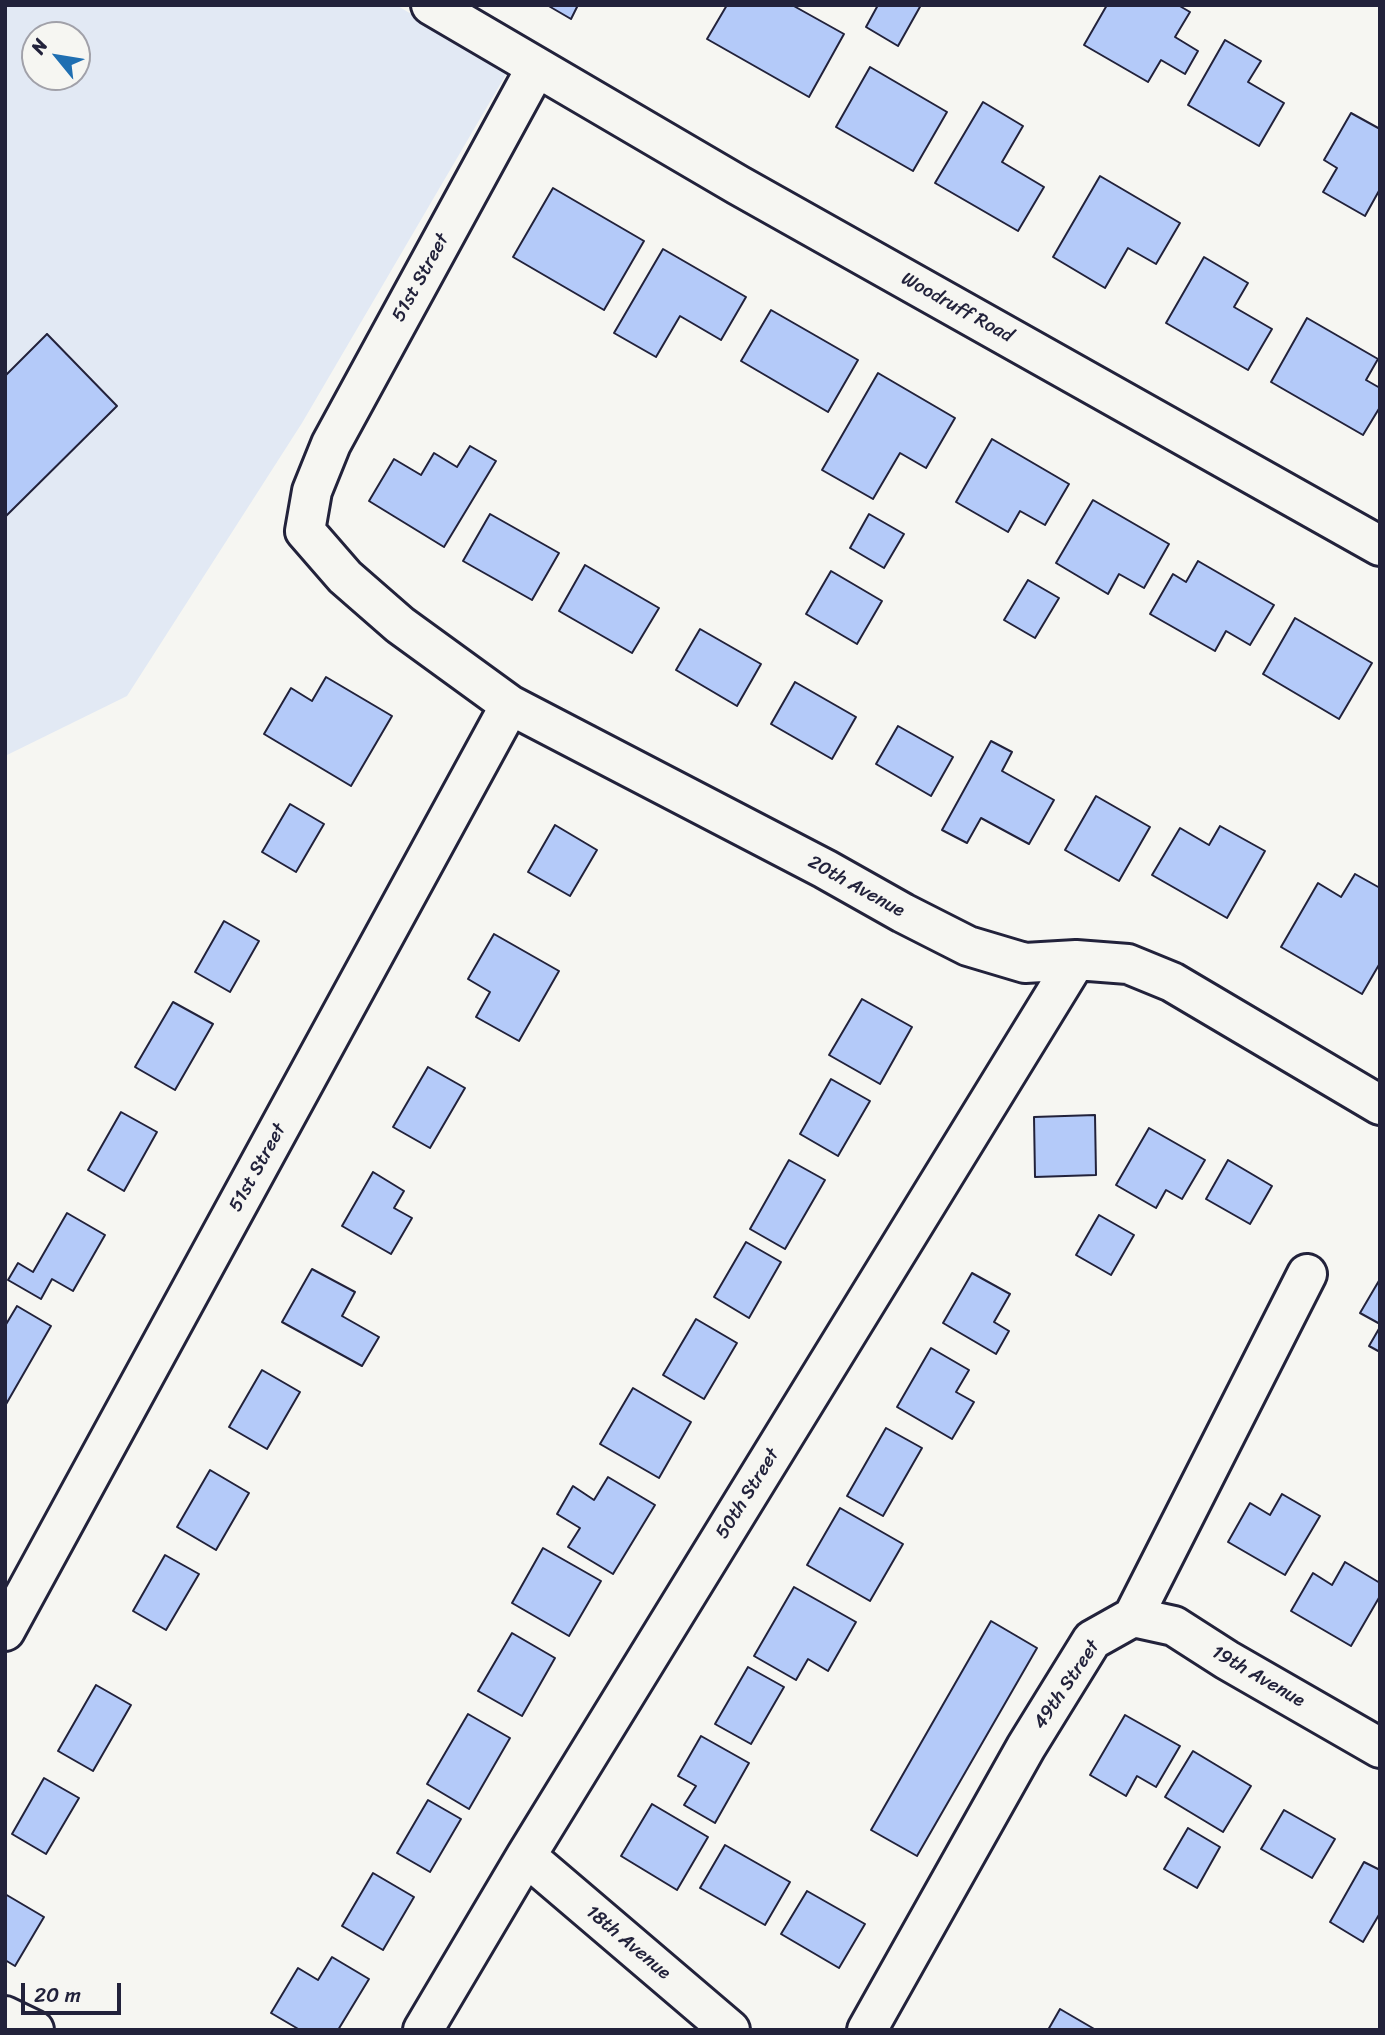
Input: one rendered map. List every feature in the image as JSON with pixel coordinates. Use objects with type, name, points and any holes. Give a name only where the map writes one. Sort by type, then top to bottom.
[{"type":"street","points":[[431,5],[536,68]]},
{"type":"street","name":"Woodruff Road","points":[[536,68],[738,185],[1380,546]]},
{"type":"street","name":"51st Street","points":[[361,591],[345,577],[305,531],[312,491],[331,444],[536,68]]},
{"type":"street","name":"20th Avenue","points":[[361,591],[400,625],[510,705],[968,946],[1025,963],[1076,960],[1128,964],[1172,982],[1380,1105]]},
{"type":"street","name":"51st Street","points":[[5,1631],[510,705]]},
{"type":"street","name":"50th Street","points":[[423,2030],[526,1856],[1076,960]]},
{"type":"street","points":[[1133,1617],[1307,1274]]},
{"type":"street","name":"19th Avenue","points":[[1133,1617],[1174,1626],[1227,1660],[1380,1748]]},
{"type":"street","name":"49th Street","points":[[867,2030],[1026,1747],[1093,1640],[1133,1617]]},
{"type":"street","name":"18th Avenue","points":[[526,1856],[730,2030]]},
{"type":"street","points":[[5,2016],[34,2030]]},
{"type":"shaded area","points":[[5,5],[396,5],[508,71],[302,423],[127,696],[5,756]]},
{"type":"building","points":[[547,5],[578,5],[571,19]]},
{"type":"building","points":[[727,5],[792,5],[844,34],[809,97],[707,39]]},
{"type":"building","points":[[878,5],[921,5],[898,46],[866,27]]},
{"type":"building","points":[[1107,5],[1178,5],[1190,12],[1175,37],[1198,51],[1185,74],[1161,60],[1148,82],[1084,45]]},
{"type":"building","points":[[1225,40],[1261,61],[1248,82],[1284,103],[1259,146],[1188,105]]},
{"type":"building","points":[[870,67],[947,112],[913,171],[836,127]]},
{"type":"building","points":[[983,102],[1023,126],[1002,162],[1044,187],[1018,231],[935,183]]},
{"type":"building","points":[[1351,113],[1380,129],[1380,189],[1365,216],[1323,192],[1337,168],[1324,160]]},
{"type":"building","points":[[1100,176],[1180,223],[1156,264],[1128,248],[1105,288],[1053,257]]},
{"type":"building","points":[[553,188],[644,241],[604,310],[513,257]]},
{"type":"building","points":[[663,249],[746,297],[721,340],[680,316],[656,357],[614,333]]},
{"type":"building","points":[[1204,257],[1248,283],[1234,307],[1272,329],[1248,370],[1166,323]]},
{"type":"building","points":[[771,310],[858,360],[828,412],[741,361]]},
{"type":"building","points":[[1307,318],[1378,359],[1366,380],[1380,388],[1380,407],[1363,435],[1271,382]]},
{"type":"building","points":[[47,334],[117,406],[5,517],[5,376]]},
{"type":"building","points":[[878,373],[955,418],[926,468],[900,453],[873,499],[822,470]]},
{"type":"building","points":[[992,439],[1069,484],[1045,525],[1020,511],[1008,532],[956,502]]},
{"type":"building","points":[[470,446],[496,461],[444,547],[369,501],[394,459],[421,475],[434,453],[457,467]]},
{"type":"building","points":[[1093,500],[1169,544],[1144,588],[1119,574],[1108,594],[1056,563]]},
{"type":"building","points":[[490,514],[559,553],[532,600],[463,561]]},
{"type":"building","points":[[869,514],[904,534],[884,568],[850,548]]},
{"type":"building","points":[[1198,561],[1274,605],[1250,645],[1226,631],[1215,651],[1150,614],[1173,574],[1186,582]]},
{"type":"building","points":[[585,565],[659,608],[632,653],[559,611]]},
{"type":"building","points":[[831,571],[882,601],[857,644],[806,614]]},
{"type":"building","points":[[1028,580],[1059,598],[1035,638],[1004,620]]},
{"type":"building","points":[[1295,618],[1372,663],[1339,719],[1263,674]]},
{"type":"building","points":[[700,629],[761,664],[737,706],[676,670]]},
{"type":"building","points":[[326,677],[392,716],[351,786],[264,734],[291,688],[312,701]]},
{"type":"building","points":[[795,682],[856,717],[832,759],[771,724]]},
{"type":"building","points":[[898,726],[953,757],[931,796],[876,764]]},
{"type":"building","points":[[991,741],[1012,752],[1002,771],[1054,800],[1029,844],[981,818],[967,843],[942,830]]},
{"type":"building","points":[[1096,796],[1150,827],[1119,881],[1065,850]]},
{"type":"building","points":[[290,804],[324,824],[296,872],[262,852]]},
{"type":"building","points":[[555,825],[597,850],[570,896],[528,872]]},
{"type":"building","points":[[1220,826],[1265,851],[1227,918],[1152,875],[1180,828],[1209,845]]},
{"type":"building","points":[[1355,874],[1380,888],[1380,963],[1362,994],[1281,947],[1318,883],[1341,897]]},
{"type":"building","points":[[224,921],[259,941],[230,992],[195,972]]},
{"type":"building","points":[[494,934],[559,971],[519,1041],[476,1017],[490,992],[468,979]]},
{"type":"building","points":[[862,999],[912,1027],[880,1084],[829,1055]]},
{"type":"building","points":[[173,1002],[213,1024],[175,1090],[135,1067]]},
{"type":"building","points":[[428,1067],[465,1088],[430,1148],[393,1127]]},
{"type":"building","points":[[831,1079],[870,1101],[838,1156],[800,1134]]},
{"type":"building","points":[[121,1112],[157,1132],[124,1191],[88,1170]]},
{"type":"building","points":[[1095,1115],[1096,1175],[1035,1177],[1034,1117]]},
{"type":"building","points":[[1149,1128],[1205,1160],[1182,1199],[1166,1190],[1156,1208],[1116,1185]]},
{"type":"building","points":[[789,1160],[825,1180],[785,1249],[750,1229]]},
{"type":"building","points":[[1228,1160],[1272,1186],[1250,1224],[1206,1199]]},
{"type":"building","points":[[373,1172],[404,1191],[394,1208],[412,1218],[391,1254],[342,1226]]},
{"type":"building","points":[[67,1213],[105,1235],[73,1291],[52,1279],[41,1299],[8,1280],[18,1263],[33,1272]]},
{"type":"building","points":[[1099,1215],[1134,1235],[1111,1275],[1076,1255]]},
{"type":"building","points":[[746,1242],[781,1262],[749,1318],[714,1297]]},
{"type":"building","points":[[312,1269],[355,1292],[342,1316],[379,1337],[362,1366],[282,1322]]},
{"type":"building","points":[[972,1273],[1010,1294],[994,1322],[1009,1331],[996,1354],[943,1323]]},
{"type":"building","points":[[1380,1279],[1380,1324],[1360,1313]]},
{"type":"building","points":[[17,1306],[51,1326],[5,1406],[5,1326]]},
{"type":"building","points":[[696,1319],[737,1343],[704,1399],[663,1375]]},
{"type":"building","points":[[1380,1327],[1380,1352],[1369,1346]]},
{"type":"building","points":[[931,1348],[969,1370],[956,1392],[974,1402],[952,1439],[897,1407]]},
{"type":"building","points":[[262,1370],[300,1392],[267,1449],[229,1427]]},
{"type":"building","points":[[633,1388],[691,1422],[659,1478],[600,1444]]},
{"type":"building","points":[[886,1428],[922,1448],[883,1516],[847,1496]]},
{"type":"building","points":[[210,1470],[249,1493],[216,1550],[177,1527]]},
{"type":"building","points":[[608,1477],[655,1505],[613,1574],[568,1547],[580,1528],[557,1514],[573,1486],[594,1500]]},
{"type":"building","points":[[1282,1494],[1320,1516],[1285,1575],[1228,1542],[1250,1503],[1270,1515]]},
{"type":"building","points":[[840,1508],[903,1544],[870,1601],[807,1565]]},
{"type":"building","points":[[543,1548],[601,1581],[569,1636],[512,1603]]},
{"type":"building","points":[[165,1555],[199,1574],[166,1630],[133,1611]]},
{"type":"building","points":[[1345,1562],[1380,1583],[1380,1596],[1351,1646],[1291,1611],[1313,1573],[1332,1585]]},
{"type":"building","points":[[794,1587],[856,1622],[828,1671],[808,1659],[796,1680],[754,1656]]},
{"type":"building","points":[[991,1621],[1037,1648],[917,1856],[871,1830]]},
{"type":"building","points":[[512,1633],[555,1658],[522,1716],[478,1691]]},
{"type":"building","points":[[748,1667],[784,1687],[751,1744],[715,1724]]},
{"type":"building","points":[[96,1685],[131,1705],[93,1771],[58,1751]]},
{"type":"building","points":[[468,1714],[510,1738],[469,1809],[427,1784]]},
{"type":"building","points":[[1125,1715],[1180,1746],[1156,1787],[1137,1776],[1126,1796],[1090,1775]]},
{"type":"building","points":[[701,1736],[749,1763],[715,1823],[684,1805],[696,1786],[678,1776]]},
{"type":"building","points":[[1193,1751],[1251,1786],[1223,1832],[1165,1797]]},
{"type":"building","points":[[44,1778],[79,1798],[46,1854],[12,1834]]},
{"type":"building","points":[[428,1800],[461,1819],[430,1872],[397,1853]]},
{"type":"building","points":[[652,1804],[708,1837],[677,1890],[621,1856]]},
{"type":"building","points":[[1284,1810],[1335,1839],[1312,1878],[1261,1849]]},
{"type":"building","points":[[1188,1828],[1220,1847],[1197,1888],[1164,1869]]},
{"type":"building","points":[[725,1845],[790,1882],[765,1925],[700,1888]]},
{"type":"building","points":[[1364,1862],[1380,1870],[1380,1913],[1363,1942],[1330,1922]]},
{"type":"building","points":[[373,1873],[414,1897],[383,1950],[342,1926]]},
{"type":"building","points":[[807,1891],[865,1924],[839,1968],[781,1934]]},
{"type":"building","points":[[5,1894],[44,1917],[15,1966],[5,1960]]},
{"type":"building","points":[[332,1957],[369,1979],[338,2030],[300,2030],[271,2013],[298,1968],[318,1980]]},
{"type":"building","points":[[1060,2009],[1096,2030],[1048,2030]]}]
